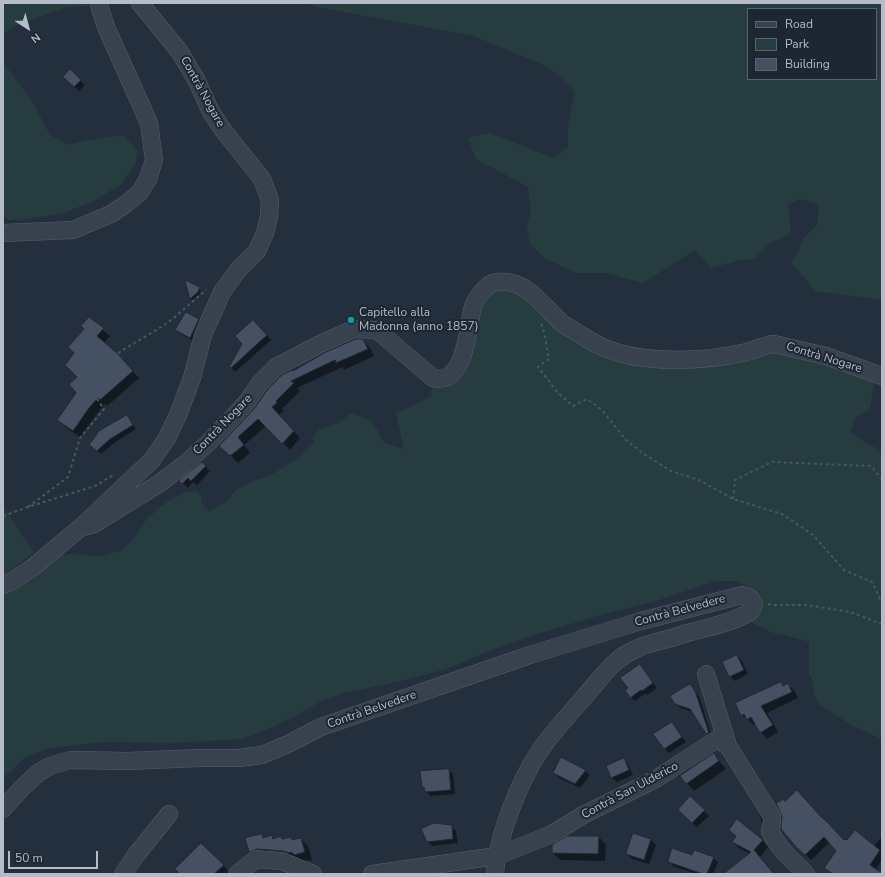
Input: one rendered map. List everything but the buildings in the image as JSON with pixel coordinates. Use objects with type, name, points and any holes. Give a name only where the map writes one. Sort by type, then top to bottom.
[{"type":"street","points":[[3,233],[73,230],[111,214],[126,204],[140,192],[148,179],[154,160],[149,123],[106,27],[99,5],[100,3]]},
{"type":"street","name":"Contrà Nogare","points":[[80,528],[152,460],[167,438],[178,416],[192,378],[203,335],[212,313],[222,292],[238,270],[257,251],[265,233],[270,208],[270,200],[262,179],[223,130],[211,112],[196,80],[179,51],[140,3]]},
{"type":"street","name":"Contrà Nogare","points":[[80,528],[94,524],[160,483],[210,442],[247,402],[260,383],[276,367],[322,342],[354,329],[374,330],[390,341],[430,376],[439,379],[451,374],[461,360],[468,338],[472,309],[481,293],[489,285],[496,282],[504,282],[527,289],[563,324],[600,347],[620,354],[670,360],[710,358],[744,353],[766,344],[774,344],[826,356],[882,376]]},
{"type":"street","points":[[3,586],[32,568],[80,528]]},
{"type":"street","name":"Contrà Belvedere","points":[[3,809],[38,773],[50,766],[70,760],[128,761],[240,758],[262,755],[286,745],[321,727],[530,655],[641,621],[742,595],[750,598]]},
{"type":"street","points":[[495,874],[496,856],[514,802],[526,774],[539,752],[559,724],[609,668],[628,653],[655,642],[726,623],[742,617],[751,612],[754,604],[750,598]]},
{"type":"street","points":[[706,674],[728,746],[772,816],[770,831],[772,836],[786,855],[806,874]]},
{"type":"street","name":"Contrà San Ulderico","points":[[496,856],[552,834],[583,815],[656,779],[716,740],[728,746]]},
{"type":"street","points":[[123,874],[136,855],[169,814]]},
{"type":"street","points":[[372,874],[410,872],[496,856]]},
{"type":"street","points":[[236,874],[256,859],[282,861],[313,874]]},
{"type":"path","points":[[28,507],[68,477],[80,438],[104,409],[86,388],[92,376],[117,353],[164,325],[207,289]]},
{"type":"path","points":[[548,308],[538,318],[544,328],[544,336],[549,359],[538,367],[558,393],[573,406],[587,399],[602,410],[626,440],[644,454],[671,471],[699,480],[733,500],[782,514],[813,535],[844,570],[872,582],[882,603]]},
{"type":"path","points":[[733,500],[735,480],[772,462],[871,466],[882,479]]},
{"type":"path","points":[[3,516],[95,486],[119,471],[125,474],[122,487]]},
{"type":"path","points":[[750,598],[772,605],[807,605],[850,612],[882,624]]},
{"type":"green space","points":[[3,3],[87,3],[88,6],[68,7],[14,26],[3,34]]},
{"type":"green space","points":[[305,3],[882,3],[882,300],[815,291],[791,262],[798,252],[803,239],[817,224],[819,205],[800,199],[788,204],[791,234],[770,243],[754,259],[741,260],[711,268],[695,250],[643,283],[606,273],[577,273],[546,259],[530,244],[527,226],[531,211],[528,187],[476,159],[468,138],[490,133],[554,158],[568,147],[568,126],[575,92],[548,67],[474,36],[317,7]]},
{"type":"green space","points":[[3,62],[32,101],[50,135],[68,145],[88,140],[124,135],[138,152],[135,165],[120,185],[94,201],[61,214],[19,220],[7,220],[3,212],[3,172],[5,170],[3,164]]},
{"type":"green space","points":[[484,280],[516,287],[549,321],[651,362],[768,350],[875,375],[869,410],[855,418],[851,432],[866,443],[882,451],[882,739],[853,726],[820,705],[815,697],[811,676],[809,676],[809,642],[773,633],[745,619],[751,600],[748,587],[737,581],[716,581],[656,601],[608,613],[534,635],[489,651],[446,669],[405,680],[341,694],[318,703],[262,732],[241,739],[174,743],[105,742],[50,748],[26,757],[3,778],[3,577],[28,559],[69,554],[102,556],[120,551],[131,542],[146,520],[160,507],[173,498],[186,492],[198,491],[202,500],[201,502],[209,511],[226,502],[236,490],[250,482],[270,476],[298,458],[314,443],[313,436],[319,429],[338,423],[351,413],[369,420],[375,426],[384,443],[404,449],[396,413],[431,396],[432,380],[451,361],[468,300],[474,288]]},
{"type":"green space","points":[[3,506],[34,552],[3,576]]},
{"type":"place","name":"Capitello alla Madonna (anno 1857)","points":[[351,320]]}]
